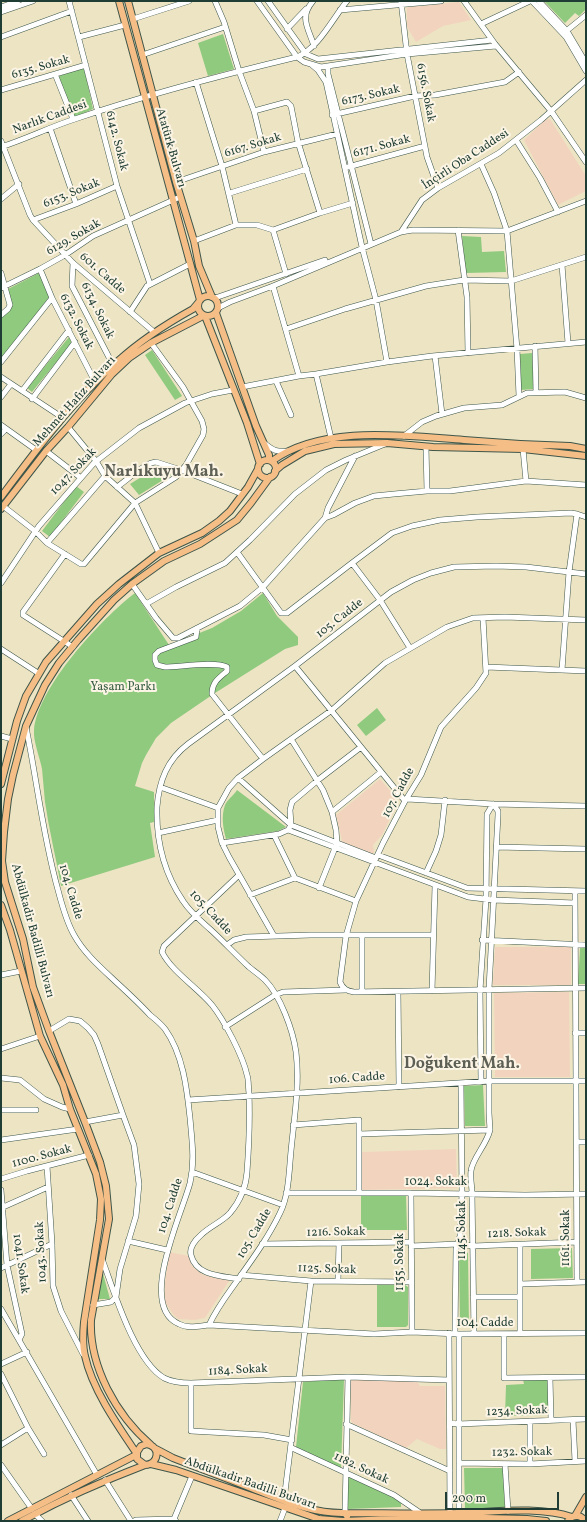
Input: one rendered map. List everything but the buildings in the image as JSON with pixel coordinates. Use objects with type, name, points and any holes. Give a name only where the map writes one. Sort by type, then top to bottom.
[{"type":"main road","name":"Atatürk Bulvarı","points":[[119,1],[199,301]]},
{"type":"main road","name":"Atatürk Bulvarı","points":[[128,1],[180,197],[194,241],[199,266],[213,298]]},
{"type":"main road","points":[[275,471],[275,464],[270,461],[242,387],[217,311],[218,303],[213,298],[205,296],[199,301],[199,311],[204,316],[247,423],[262,476],[270,477],[282,465],[305,451],[334,444],[387,443],[426,447],[523,449],[586,456]]},
{"type":"main road","name":"Mehmet Hafız Bulvarı","points":[[1,497],[36,450],[95,382],[113,365],[154,332],[193,309],[199,301]]},
{"type":"main road","points":[[204,316],[212,316],[217,311]]},
{"type":"main road","name":"Mehmet Hafız Bulvarı","points":[[2,508],[46,450],[68,427],[112,374],[129,358],[151,343],[204,316]]},
{"type":"main road","points":[[1,784],[12,739],[26,696],[46,662],[97,604],[119,584],[159,553],[202,533],[220,521],[242,494],[262,461],[270,461],[303,446],[332,438],[348,436],[404,436],[570,446],[586,449]]},
{"type":"main road","name":"Abdülkadir Badilli Bulvarı","points":[[270,477],[237,520],[200,544],[164,561],[132,584],[114,600],[59,663],[26,726],[8,799],[2,861],[5,882],[23,939],[33,987],[100,1162],[106,1186],[109,1219],[93,1305],[90,1335],[100,1375],[123,1417],[153,1447],[173,1458],[313,1510],[343,1513],[459,1513],[508,1511],[561,1513],[572,1518],[581,1517],[585,1521]]},
{"type":"main road","name":"Abdülkadir Badilli Bulvarı","points":[[1,905],[10,930],[40,1036],[63,1085],[70,1109],[96,1174],[101,1199],[100,1220],[84,1322],[83,1337],[85,1357],[99,1394],[136,1455]]},
{"type":"main road","points":[[8,1521],[34,1512],[105,1480],[148,1464],[157,1456],[153,1447],[144,1445],[140,1446],[136,1455],[97,1475],[34,1512],[22,1521]]},
{"type":"main road","points":[[136,1455],[139,1462],[148,1464]]},
{"type":"main road","name":"Abdülkadir Badilli Bulvarı","points":[[148,1464],[192,1476],[319,1519],[346,1521],[527,1519],[546,1521]]},
{"type":"main road","points":[[572,1518],[586,1497]]},
{"type":"main road","points":[[343,1513],[346,1521]]},
{"type":"street","points":[[1,7],[16,1]]},
{"type":"street","points":[[1,12],[33,1]]},
{"type":"street","name":"6142. Sokak","points":[[69,1],[117,186],[150,284]]},
{"type":"street","points":[[133,19],[189,1]]},
{"type":"street","points":[[257,1],[297,57],[304,62],[321,67],[407,51],[492,40]]},
{"type":"street","points":[[268,1],[306,54],[318,59],[407,51],[496,46]]},
{"type":"street","points":[[288,29],[313,1]]},
{"type":"street","points":[[306,54],[314,46],[347,1]]},
{"type":"street","points":[[340,10],[401,3],[441,1]]},
{"type":"street","points":[[464,1],[496,46],[551,111],[586,162]]},
{"type":"street","points":[[481,24],[531,1],[565,32],[586,71]]},
{"type":"street","points":[[539,1],[565,32],[586,63]]},
{"type":"street","points":[[218,2],[239,71],[254,111],[264,152]]},
{"type":"street","name":"6156. Sokak","points":[[401,3],[407,51],[427,157],[438,188]]},
{"type":"street","points":[[306,10],[306,20],[314,46]]},
{"type":"street","points":[[1,37],[72,11]]},
{"type":"street","points":[[565,32],[586,15]]},
{"type":"street","points":[[79,37],[125,25]]},
{"type":"street","points":[[142,55],[225,27]]},
{"type":"street","name":"Narlık Caddesi","points":[[2,147],[73,119],[153,94],[306,54]]},
{"type":"street","name":"6135. Sokak","points":[[1,90],[86,65]]},
{"type":"street","points":[[312,65],[318,70],[326,82],[335,114],[348,167],[353,203],[362,247],[376,300],[387,362]]},
{"type":"street","points":[[328,66],[337,134],[371,244]]},
{"type":"street","name":"6173. Sokak","points":[[335,114],[415,96],[435,95],[505,82],[519,72]]},
{"type":"street","points":[[55,74],[73,119]]},
{"type":"street","name":"İnçirli Oba Caddesi","points":[[401,232],[422,200],[438,188],[499,153],[551,111],[586,80]]},
{"type":"street","points":[[196,82],[230,193],[236,225]]},
{"type":"street","points":[[254,111],[287,102],[291,106],[298,142],[320,213]]},
{"type":"street","points":[[50,128],[76,204]]},
{"type":"street","name":"6167. Sokak","points":[[176,182],[264,152],[298,142],[337,134]]},
{"type":"street","points":[[516,140],[540,178],[558,212]]},
{"type":"street","name":"601. Cadde","points":[[1,141],[2,147],[33,220],[72,263],[154,332]]},
{"type":"street","name":"6171. Sokak","points":[[348,167],[425,146]]},
{"type":"street","points":[[481,164],[494,193],[507,231],[517,348],[519,396]]},
{"type":"street","points":[[230,193],[307,169]]},
{"type":"street","points":[[1,199],[19,184]]},
{"type":"street","name":"6153. Sokak","points":[[33,220],[76,204],[117,186]]},
{"type":"street","name":"6129. Sokak","points":[[2,287],[65,255],[93,236],[180,197]]},
{"type":"street","points":[[213,298],[286,274],[401,232],[413,230],[507,231],[586,201]]},
{"type":"street","points":[[194,241],[236,225],[257,225],[273,230],[353,203]]},
{"type":"street","points":[[273,230],[286,274]]},
{"type":"street","points":[[458,230],[467,297],[468,353]]},
{"type":"street","points":[[217,311],[230,302],[273,286],[362,247]]},
{"type":"street","points":[[286,329],[376,300],[426,286],[464,280],[511,281],[586,257]]},
{"type":"street","name":"6134. Sokak","points":[[72,263],[72,286],[113,365]]},
{"type":"street","points":[[130,312],[150,284],[190,264]]},
{"type":"street","points":[[562,265],[568,343]]},
{"type":"street","name":"6132. Sokak","points":[[40,269],[52,298],[95,382]]},
{"type":"street","points":[[1,273],[2,287],[10,305],[1,315]]},
{"type":"street","points":[[273,286],[300,376]]},
{"type":"street","points":[[1,362],[52,298]]},
{"type":"street","points":[[22,391],[69,330]]},
{"type":"street","points":[[32,399],[75,342]]},
{"type":"street","points":[[242,387],[339,369],[387,362],[586,342]]},
{"type":"street","points":[[2,508],[35,531],[46,543],[81,564],[84,564],[135,503],[176,477],[186,465],[203,435],[204,429],[202,421],[184,387],[151,343]]},
{"type":"street","points":[[535,346],[536,392]]},
{"type":"street","points":[[435,356],[442,414]]},
{"type":"street","points":[[316,374],[332,438]]},
{"type":"street","points":[[1,377],[32,399],[63,418]]},
{"type":"street","points":[[276,381],[291,415]]},
{"type":"street","points":[[1,397],[11,384]]},
{"type":"street","name":"1047. Sokak","points":[[1,583],[35,531],[96,461],[139,428],[185,404],[212,394],[233,390]]},
{"type":"street","points":[[404,436],[422,422],[442,414],[464,408],[502,405],[527,393],[565,392],[586,398]]},
{"type":"street","points":[[1,425],[36,450]]},
{"type":"street","points":[[68,427],[96,461],[105,476],[135,503],[159,553]]},
{"type":"street","points":[[1,434],[6,429]]},
{"type":"street","points":[[263,442],[272,450],[279,452],[292,451]]},
{"type":"street","points":[[146,604],[176,587],[225,563],[295,494],[326,470],[387,443]]},
{"type":"street","points":[[426,447],[427,491]]},
{"type":"street","points":[[523,449],[526,481]]},
{"type":"street","points":[[46,450],[81,478]]},
{"type":"street","points":[[132,584],[173,638],[178,638],[240,606],[263,587],[325,518],[328,508],[355,456]]},
{"type":"street","points":[[118,487],[152,462],[181,470],[242,494]]},
{"type":"street","points":[[46,543],[105,476]]},
{"type":"street","points":[[325,518],[355,502],[374,496],[427,491],[450,492],[526,481],[585,486]]},
{"type":"street","points":[[237,552],[281,613],[287,613],[392,533],[412,526],[440,520],[548,513],[577,514],[586,517]]},
{"type":"street","points":[[562,670],[570,572],[577,514]]},
{"type":"street","points":[[65,554],[23,614],[73,647]]},
{"type":"street","points":[[352,563],[380,600],[410,648]]},
{"type":"street","name":"105. Cadde","points":[[210,1325],[217,1308],[262,1244],[281,1212],[286,1193],[297,1093],[298,1069],[296,1050],[288,1021],[266,980],[195,915],[184,902],[168,875],[161,855],[158,833],[158,801],[160,787],[166,770],[179,750],[228,716],[391,592],[413,580],[431,573],[454,567],[526,567],[586,574]]},
{"type":"street","points":[[274,936],[222,843],[218,827],[218,808],[229,788],[238,778],[332,710],[386,663],[447,627],[473,618],[586,620]]},
{"type":"street","name":"107. Cadde","points":[[344,989],[340,982],[340,975],[346,936],[356,901],[383,843],[421,774],[441,727],[476,688],[486,673],[483,618]]},
{"type":"street","points":[[197,628],[196,637],[158,651],[155,655],[157,666],[164,667],[213,664],[222,665],[227,668],[227,671],[215,681],[212,694],[263,759]]},
{"type":"street","points":[[1,649],[38,674]]},
{"type":"street","points":[[295,666],[381,772],[406,800],[446,800],[493,804],[586,806]]},
{"type":"street","points":[[486,667],[586,671]]},
{"type":"street","name":"104. Cadde","points":[[26,726],[50,862],[65,916],[74,936],[89,956],[164,1029],[179,1059],[184,1077],[194,1148],[192,1172],[189,1184],[167,1250],[161,1297],[165,1310],[171,1320],[180,1325],[189,1327],[210,1325],[374,1334],[412,1332],[449,1334],[586,1332]]},
{"type":"street","points":[[1,736],[12,739]]},
{"type":"street","points":[[291,739],[318,780],[332,812],[336,846],[318,888]]},
{"type":"street","points":[[288,830],[291,825],[290,810],[292,802],[361,747]]},
{"type":"street","points":[[332,812],[381,772]]},
{"type":"street","points":[[238,778],[291,825],[336,846]]},
{"type":"street","points":[[160,787],[218,808]]},
{"type":"street","points":[[426,873],[441,835],[446,800]]},
{"type":"street","points":[[359,1134],[490,1130],[488,1113],[490,1081],[489,989],[498,815],[498,811],[493,804]]},
{"type":"street","points":[[481,1082],[480,990],[482,940],[486,899],[488,814],[493,804]]},
{"type":"street","points":[[158,833],[218,820]]},
{"type":"street","points":[[222,843],[274,835],[288,830],[376,859],[426,873],[467,888],[586,891]]},
{"type":"street","points":[[274,835],[295,878],[318,888],[356,901]]},
{"type":"street","points":[[496,847],[586,849]]},
{"type":"street","points":[[376,859],[435,886],[468,897],[493,900],[575,902]]},
{"type":"street","points":[[239,875],[195,915],[164,946],[162,952],[176,970],[212,1005],[236,1045],[247,1075],[250,1118],[246,1181],[243,1191]]},
{"type":"street","points":[[250,895],[295,878]]},
{"type":"street","points":[[432,991],[435,886]]},
{"type":"street","name":"1161. Sokak","points":[[575,891],[577,1282]]},
{"type":"street","points":[[226,945],[234,940],[246,937],[311,935],[433,935]]},
{"type":"street","points":[[362,936],[362,992]]},
{"type":"street","points":[[482,940],[586,945]]},
{"type":"street","points":[[1,975],[21,971]]},
{"type":"street","points":[[225,1027],[275,995],[283,992],[344,989],[362,992],[398,992],[586,988]]},
{"type":"street","points":[[398,992],[399,1086]]},
{"type":"street","points":[[49,1031],[69,1019],[80,1021],[88,1028],[98,1044],[134,1145],[139,1184],[136,1216],[120,1269],[116,1297],[111,1302],[93,1305]]},
{"type":"street","points":[[575,1033],[586,1033]]},
{"type":"street","points":[[1,1049],[40,1036]]},
{"type":"street","points":[[1,1078],[20,1080],[44,1099],[70,1109]]},
{"type":"street","name":"106. Cadde","points":[[188,1100],[490,1081],[586,1081]]},
{"type":"street","points":[[459,1513],[456,1249],[460,1236],[462,1194],[461,1084]]},
{"type":"street","points":[[1,1110],[36,1110]]},
{"type":"street","points":[[85,1122],[123,1115]]},
{"type":"street","points":[[293,1125],[359,1120],[359,1193]]},
{"type":"street","points":[[1,1140],[78,1129]]},
{"type":"street","name":"1145. Sokak","points":[[474,1334],[471,1171],[490,1130]]},
{"type":"street","points":[[577,1142],[586,1142]]},
{"type":"street","name":"1100. Sokak","points":[[1,1179],[89,1155]]},
{"type":"street","name":"1043. Sokak","points":[[47,1166],[53,1286],[61,1311],[85,1357]]},
{"type":"street","points":[[192,1172],[283,1205]]},
{"type":"street","points":[[2,1208],[48,1187]]},
{"type":"street","name":"1041. Sokak","points":[[1,1190],[7,1265],[22,1334],[19,1340]]},
{"type":"street","name":"1125. Sokak","points":[[243,1191],[241,1198],[230,1213],[201,1234],[193,1243],[190,1253],[193,1263],[200,1270],[212,1274],[240,1277],[311,1281],[411,1282]]},
{"type":"street","name":"1024. Sokak","points":[[286,1193],[472,1193],[525,1195],[586,1194]]},
{"type":"street","name":"1155. Sokak","points":[[411,1193],[412,1332]]},
{"type":"street","points":[[128,1241],[167,1250]]},
{"type":"street","name":"1218. Sokak","points":[[458,1244],[473,1246],[577,1242]]},
{"type":"street","points":[[338,1243],[338,1281]]},
{"type":"street","points":[[1,1268],[52,1244]]},
{"type":"street","name":"1216. Sokak","points":[[262,1244],[458,1244]]},
{"type":"street","points":[[520,1245],[520,1334]]},
{"type":"street","name":"1184. Sokak","points":[[102,1259],[126,1326],[153,1369],[166,1379],[173,1382],[191,1383],[348,1377],[449,1380]]},
{"type":"street","points":[[284,1500],[292,1448],[311,1281]]},
{"type":"street","points":[[520,1284],[586,1282]]},
{"type":"street","points":[[473,1297],[520,1297]]},
{"type":"street","points":[[1,1309],[97,1475]]},
{"type":"street","points":[[449,1334],[450,1513]]},
{"type":"street","points":[[504,1334],[504,1378],[586,1377]]},
{"type":"street","points":[[1,1364],[27,1352]]},
{"type":"street","points":[[1,1374],[28,1428],[44,1454]]},
{"type":"street","points":[[343,1513],[346,1472],[348,1377]]},
{"type":"street","points":[[550,1378],[552,1420]]},
{"type":"street","points":[[191,1383],[191,1432],[264,1435],[292,1440]]},
{"type":"street","name":"1234. Sokak","points":[[450,1423],[458,1424],[586,1419]]},
{"type":"street","points":[[573,1420],[575,1461]]},
{"type":"street","points":[[530,1421],[530,1464]]},
{"type":"street","points":[[346,1424],[450,1471]]},
{"type":"street","points":[[1,1445],[28,1428]]},
{"type":"street","name":"1182. Sokak","points":[[292,1448],[394,1495],[419,1512]]},
{"type":"street","name":"1232. Sokak","points":[[459,1463],[530,1464],[586,1461]]},
{"type":"street","points":[[505,1464],[508,1511]]},
{"type":"street","points":[[1,1465],[42,1521]]},
{"type":"street","points":[[105,1480],[133,1521],[175,1520],[192,1476]]},
{"type":"street","points":[[71,1495],[88,1521]]},
{"type":"street","points":[[280,1521],[284,1508]]},
{"type":"street","points":[[295,1511],[317,1521]]},
{"type":"shaded area","points":[[459,2],[471,20],[443,26],[416,42],[407,27],[408,7]]},
{"type":"shaded area","points":[[550,119],[586,176],[586,191],[558,205],[524,140],[545,120]]},
{"type":"shaded area","points":[[380,779],[393,794],[397,805],[382,835],[373,845],[374,852],[372,855],[343,845],[336,815]]},
{"type":"shaded area","points":[[495,947],[571,947],[571,985],[493,985]]},
{"type":"shaded area","points":[[569,992],[570,1077],[495,1077],[494,993]]},
{"type":"shaded area","points":[[456,1149],[457,1188],[362,1190],[362,1152]]},
{"type":"shaded area","points":[[169,1252],[189,1256],[192,1266],[203,1275],[228,1279],[229,1281],[205,1318],[194,1320],[178,1319],[165,1302],[165,1282]]},
{"type":"shaded area","points":[[351,1380],[416,1380],[420,1386],[445,1386],[446,1449],[440,1449],[417,1439],[406,1448],[352,1423]]},
{"type":"green space","points":[[544,1],[586,1],[586,9],[579,16],[575,13],[565,23]]},
{"type":"green space","points":[[223,34],[234,69],[208,76],[198,43]]},
{"type":"green space","points":[[84,67],[93,109],[73,118],[57,77]]},
{"type":"green space","points":[[462,236],[481,237],[482,252],[504,251],[506,272],[466,273]]},
{"type":"green space","points":[[39,273],[50,296],[1,361],[1,317],[8,312],[8,289]]},
{"type":"green space","points":[[69,337],[72,343],[32,392],[27,388]]},
{"type":"green space","points":[[152,350],[182,396],[175,400],[145,355]]},
{"type":"green space","points":[[532,353],[534,389],[521,390],[520,354]]},
{"type":"green space","points":[[159,466],[176,472],[139,495],[130,484]]},
{"type":"green space","points":[[76,486],[84,492],[50,537],[42,531]]},
{"type":"green space","name":"Yaşam Parkı","points":[[135,593],[169,645],[212,628],[241,611],[263,593],[277,616],[298,637],[298,645],[285,649],[215,693],[171,723],[156,738],[142,763],[135,786],[154,792],[154,822],[150,823],[155,857],[61,886],[45,802],[42,769],[35,739],[34,730],[38,713],[47,694],[73,655],[105,619]]},
{"type":"green space","points":[[377,708],[386,720],[366,736],[357,725]]},
{"type":"green space","points":[[237,790],[286,827],[278,831],[226,839],[223,813],[226,803]]},
{"type":"green space","points":[[580,948],[586,948],[586,984],[578,984]]},
{"type":"green space","points":[[483,1085],[485,1126],[465,1126],[464,1086]]},
{"type":"green space","points":[[361,1195],[406,1195],[407,1230],[361,1229]]},
{"type":"green space","points":[[572,1248],[573,1278],[531,1279],[531,1249]]},
{"type":"green space","points":[[461,1250],[468,1253],[469,1327],[460,1327],[459,1252]]},
{"type":"green space","points":[[102,1270],[110,1299],[98,1299]]},
{"type":"green space","points":[[377,1285],[405,1285],[408,1287],[408,1325],[406,1327],[377,1327]]},
{"type":"green space","points":[[344,1380],[341,1468],[296,1447],[303,1382]]},
{"type":"green space","points":[[523,1380],[548,1380],[550,1415],[505,1416],[506,1385],[524,1384]]},
{"type":"green space","points":[[464,1468],[503,1468],[505,1508],[465,1509]]},
{"type":"green space","points":[[354,1475],[401,1500],[401,1507],[348,1509],[348,1477]]},
{"type":"district","name":"Narlıkuyu Mah.","points":[[164,473]]},
{"type":"district","name":"Doğukent Mah.","points":[[462,1065]]}]
